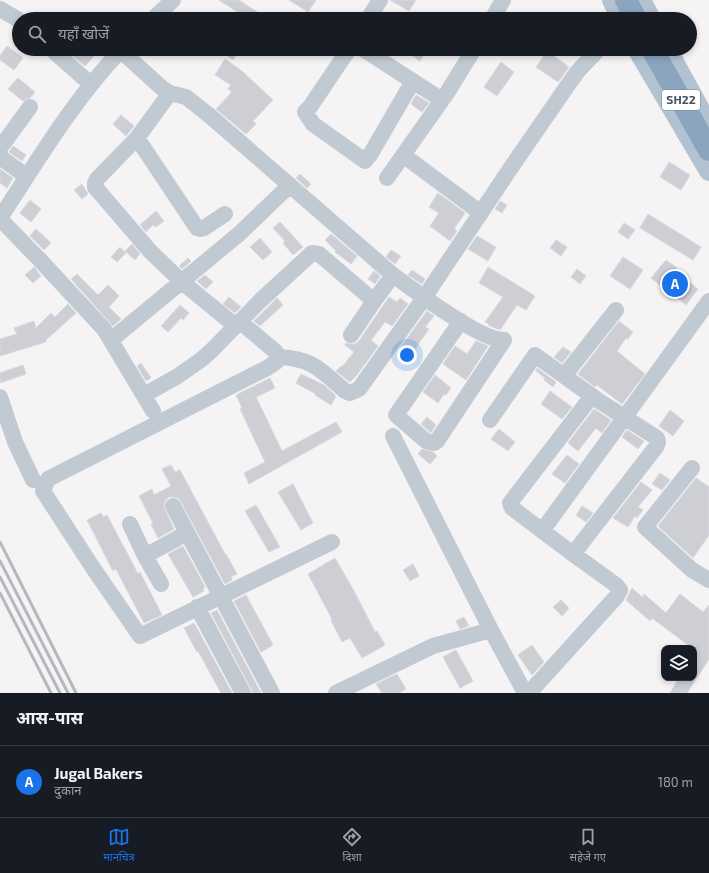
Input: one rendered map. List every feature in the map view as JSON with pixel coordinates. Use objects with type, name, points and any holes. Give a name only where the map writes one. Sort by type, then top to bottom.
[{"type":"highway","points":[[626,0],[632,12]]},
{"type":"highway","name":"SH22","points":[[656,56],[709,150]]},
{"type":"main road","points":[[612,0],[618,12]]},
{"type":"main road","points":[[641,0],[647,12]]},
{"type":"main road","points":[[641,56],[709,171]]},
{"type":"main road","points":[[671,56],[709,126]]},
{"type":"street","points":[[372,12],[380,0]]},
{"type":"street","points":[[496,12],[503,0]]},
{"type":"street","points":[[159,12],[168,2]]},
{"type":"street","points":[[0,9],[12,16]]},
{"type":"street","points":[[59,56],[84,79]]},
{"type":"street","points":[[0,206],[84,79],[94,69],[114,56]]},
{"type":"street","points":[[116,56],[62,123],[1,223],[40,259],[96,320],[111,340],[153,411]]},
{"type":"street","points":[[124,56],[170,93],[180,95],[192,101],[393,275],[424,298],[461,321],[491,338],[504,340],[437,441],[430,443],[396,415],[461,321]]},
{"type":"street","points":[[344,56],[310,107],[305,112],[313,124],[365,161],[414,81]]},
{"type":"street","points":[[374,56],[442,100]]},
{"type":"street","points":[[387,178],[442,100],[470,56]]},
{"type":"street","points":[[278,357],[298,358],[307,361],[317,366],[345,391],[350,393],[356,392],[424,298],[570,82],[592,56]]},
{"type":"street","points":[[170,93],[137,138],[97,179],[95,188],[149,250],[182,282],[232,323],[244,325],[276,352],[278,357]]},
{"type":"street","points":[[0,148],[30,107]]},
{"type":"street","points":[[137,138],[198,228],[204,228],[225,214]]},
{"type":"street","points":[[404,155],[481,213]]},
{"type":"street","points":[[0,157],[22,173]]},
{"type":"street","points":[[111,340],[239,234],[290,185]]},
{"type":"street","points":[[144,395],[178,376],[202,359],[312,253],[318,254],[374,301]]},
{"type":"street","points":[[351,335],[393,275]]},
{"type":"street","points":[[542,531],[709,301]]},
{"type":"street","points":[[564,376],[616,310]]},
{"type":"street","points":[[490,420],[535,355],[624,418],[655,435],[657,438],[658,442],[573,554]]},
{"type":"street","points":[[278,357],[276,362],[266,368],[48,480],[43,491],[93,568],[140,636],[332,542]]},
{"type":"street","points":[[529,693],[617,596],[620,590],[616,585],[512,508],[510,503],[592,396]]},
{"type":"street","points":[[0,397],[15,442],[33,480]]},
{"type":"street","points":[[394,436],[491,630],[525,693]]},
{"type":"street","points":[[692,468],[646,527],[692,570],[709,580]]},
{"type":"street","points":[[173,506],[272,693]]},
{"type":"street","points":[[130,524],[145,556],[161,584]]},
{"type":"street","points":[[145,556],[187,533]]},
{"type":"street","points":[[197,607],[243,693]]},
{"type":"street","points":[[336,693],[433,646],[491,630]]},
{"type":"building","points":[[219,0],[239,0],[257,12],[237,12]]},
{"type":"building","points":[[289,0],[316,0],[308,12]]},
{"type":"building","points":[[390,0],[416,0],[409,11]]},
{"type":"building","points":[[7,46],[12,50],[12,56],[20,56],[23,58],[14,70],[0,60],[0,56]]},
{"type":"building","points":[[73,56],[94,56],[85,66]]},
{"type":"building","points":[[227,56],[236,56],[233,60]]},
{"type":"building","points":[[412,56],[423,56],[420,61]]},
{"type":"building","points":[[544,56],[554,56],[569,67],[558,82],[536,67]]},
{"type":"building","points":[[225,59],[242,71],[273,100],[253,121],[256,124],[246,134],[216,109],[232,92],[228,89],[231,85],[215,75]]},
{"type":"building","points":[[501,62],[514,72],[497,96],[484,87]]},
{"type":"building","points":[[18,78],[35,92],[30,98],[23,101],[8,89]]},
{"type":"building","points":[[416,95],[429,103],[422,112],[411,104]]},
{"type":"building","points":[[121,115],[134,126],[126,136],[113,124]]},
{"type":"building","points":[[13,146],[26,155],[22,161],[9,152]]},
{"type":"building","points":[[669,162],[690,175],[681,190],[660,177]]},
{"type":"building","points":[[0,169],[13,178],[7,188],[0,183]]},
{"type":"building","points":[[300,174],[311,184],[307,188],[296,178]]},
{"type":"building","points":[[82,184],[88,194],[82,199],[74,190]]},
{"type":"building","points":[[438,193],[465,213],[454,229],[457,231],[450,241],[430,226],[439,213],[429,207]]},
{"type":"building","points":[[30,200],[41,209],[31,222],[20,213]]},
{"type":"building","points":[[500,201],[507,205],[502,213],[495,209]]},
{"type":"building","points":[[156,211],[164,221],[156,227],[153,225],[146,232],[140,225]]},
{"type":"building","points":[[648,214],[701,247],[693,260],[640,228]]},
{"type":"building","points":[[280,222],[303,247],[293,255],[283,243],[285,241],[273,228]]},
{"type":"building","points":[[624,223],[635,230],[628,239],[618,232]]},
{"type":"building","points":[[36,229],[51,243],[44,250],[30,236]]},
{"type":"building","points":[[331,234],[357,256],[351,264],[335,252],[336,251],[325,240]]},
{"type":"building","points":[[477,236],[496,247],[488,261],[468,249]]},
{"type":"building","points":[[260,238],[272,252],[263,260],[250,247]]},
{"type":"building","points":[[556,240],[567,247],[561,256],[550,248]]},
{"type":"building","points":[[132,244],[140,254],[135,260],[125,251]]},
{"type":"building","points":[[120,247],[126,253],[117,262],[111,257]]},
{"type":"building","points":[[391,250],[401,256],[395,264],[386,257]]},
{"type":"building","points":[[623,257],[643,270],[630,289],[610,276]]},
{"type":"building","points":[[188,258],[191,261],[182,269],[179,266]]},
{"type":"building","points":[[666,260],[677,268],[675,271],[698,289],[686,305],[651,278]]},
{"type":"building","points":[[34,267],[41,276],[33,283],[25,275]]},
{"type":"building","points":[[488,267],[535,296],[526,310],[517,305],[500,330],[488,325],[489,324],[485,322],[503,297],[479,283]]},
{"type":"building","points":[[577,269],[586,276],[580,284],[571,277]]},
{"type":"building","points":[[412,270],[425,279],[422,284],[408,275]]},
{"type":"building","points":[[374,271],[380,276],[375,284],[368,279]]},
{"type":"building","points":[[77,274],[98,295],[108,285],[119,296],[109,307],[121,319],[113,326],[71,279]]},
{"type":"building","points":[[205,275],[213,282],[206,289],[197,281]]},
{"type":"building","points":[[229,297],[241,307],[235,313],[223,304]]},
{"type":"building","points":[[389,297],[397,302],[400,298],[408,304],[392,326],[385,322],[371,340],[378,346],[350,382],[336,371],[341,366],[342,367],[354,352],[345,345],[346,343],[355,344],[359,341]]},
{"type":"building","points":[[277,298],[283,305],[260,326],[254,321]]},
{"type":"building","points":[[68,304],[76,313],[46,340],[46,342],[0,356],[0,339],[17,334],[14,328],[34,321],[36,328],[51,313],[55,317]]},
{"type":"building","points":[[180,305],[189,313],[183,320],[181,318],[168,332],[161,326]]},
{"type":"building","points":[[427,311],[434,316],[425,327],[429,329],[416,347],[417,348],[412,356],[400,348]]},
{"type":"building","points":[[619,321],[633,332],[628,339],[626,338],[617,351],[645,374],[622,404],[597,385],[595,387],[578,374]]},
{"type":"building","points":[[476,341],[488,346],[466,380],[443,364],[455,346],[467,354]]},
{"type":"building","points":[[563,347],[571,352],[562,363],[554,357]]},
{"type":"building","points":[[141,363],[151,378],[146,381],[137,366]]},
{"type":"building","points":[[23,365],[26,374],[0,383],[0,373]]},
{"type":"building","points":[[537,368],[556,382],[553,387],[536,371]]},
{"type":"building","points":[[301,374],[324,385],[336,396],[331,405],[315,395],[316,394],[296,383]]},
{"type":"building","points":[[435,375],[451,388],[446,395],[444,394],[438,403],[423,392]]},
{"type":"building","points":[[270,378],[275,388],[256,397],[282,451],[336,422],[342,432],[249,484],[244,473],[265,462],[240,409],[242,408],[236,395]]},
{"type":"building","points":[[550,391],[572,407],[562,419],[541,404]]},
{"type":"building","points":[[594,409],[611,420],[602,433],[596,428],[578,451],[568,443]]},
{"type":"building","points":[[670,410],[684,421],[673,436],[659,426]]},
{"type":"building","points":[[427,417],[436,425],[431,433],[421,424]]},
{"type":"building","points":[[499,429],[515,442],[508,451],[491,439]]},
{"type":"building","points":[[627,430],[644,441],[638,449],[622,437]]},
{"type":"building","points":[[422,449],[433,452],[437,456],[430,464],[418,454]]},
{"type":"building","points":[[567,455],[579,464],[565,483],[552,474]]},
{"type":"building","points":[[171,465],[175,472],[180,470],[237,574],[231,577],[232,580],[225,584],[178,498],[169,497],[165,501],[164,505],[174,529],[158,538],[151,524],[153,523],[139,496],[152,489],[154,495],[171,486],[162,469]]},
{"type":"building","points":[[660,473],[670,480],[662,490],[652,484]]},
{"type":"building","points":[[696,478],[709,487],[709,535],[693,558],[658,526]]},
{"type":"building","points":[[641,482],[652,490],[638,507],[643,510],[637,518],[635,516],[628,527],[613,518]]},
{"type":"building","points":[[293,484],[313,523],[301,530],[278,492]]},
{"type":"building","points":[[256,505],[280,547],[269,552],[245,511]]},
{"type":"building","points":[[582,506],[593,513],[586,522],[576,515]]},
{"type":"building","points":[[101,513],[103,517],[107,515],[138,574],[140,572],[162,615],[144,623],[116,569],[113,571],[87,520]]},
{"type":"building","points":[[183,546],[205,587],[203,588],[204,591],[193,597],[168,554]]},
{"type":"building","points":[[335,558],[375,632],[377,631],[385,645],[362,658],[350,638],[342,642],[331,620],[332,619],[308,574]]},
{"type":"building","points":[[413,564],[419,576],[410,581],[403,570]]},
{"type":"building","points":[[632,588],[642,597],[644,594],[666,613],[680,594],[703,612],[709,605],[709,659],[697,678],[697,645],[688,645],[652,618],[650,621],[626,600]]},
{"type":"building","points":[[246,595],[273,645],[261,652],[234,601]]},
{"type":"building","points":[[561,600],[569,608],[562,616],[553,607]]},
{"type":"building","points":[[217,610],[261,693],[253,693],[211,613]]},
{"type":"building","points":[[464,617],[469,626],[460,629],[456,621]]},
{"type":"building","points":[[194,623],[232,693],[221,693],[198,651],[197,652],[184,628]]},
{"type":"building","points":[[532,645],[544,662],[532,675],[518,655]]},
{"type":"building","points":[[456,650],[473,681],[460,688],[443,657]]},
{"type":"building","points":[[397,674],[406,689],[399,693],[382,693],[376,684]]},
{"type":"building","points":[[677,681],[695,681],[687,693],[670,693]]},
{"type":"railway","points":[[0,542],[76,693]]},
{"type":"railway","points":[[0,561],[68,693]]},
{"type":"railway","points":[[0,577],[60,693]]},
{"type":"railway","points":[[0,593],[51,693]]},
{"type":"place","name":"Jugal Bakers","points":[[675,284]]}]
